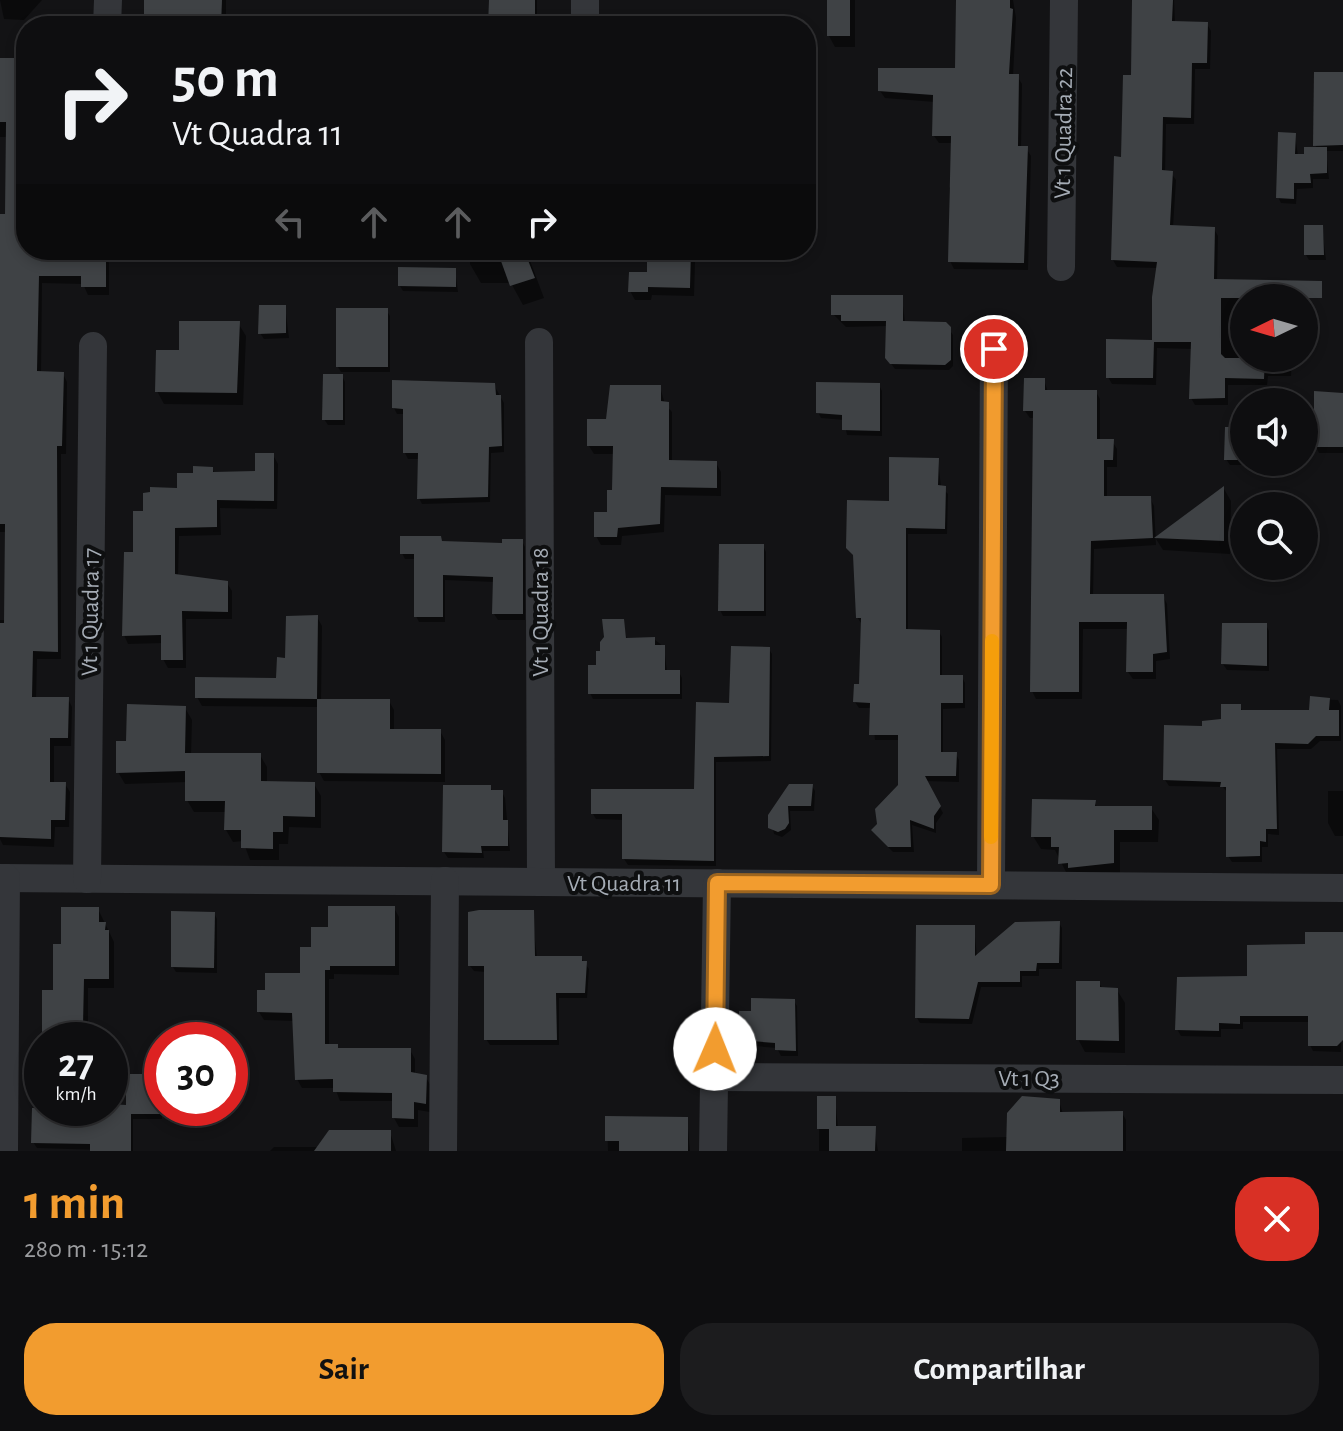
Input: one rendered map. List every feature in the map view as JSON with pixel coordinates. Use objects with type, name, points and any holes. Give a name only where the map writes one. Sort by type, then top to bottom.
[{"type":"street","name":"Vt 1 Quadra 22","points":[[1061,267],[1064,0]]},
{"type":"street","name":"Vt 1 Quadra 18","points":[[539,342],[541,882]]},
{"type":"street","name":"Vt 1 Quadra 17","points":[[87,879],[93,346]]},
{"type":"street","points":[[991,885],[994,349]]},
{"type":"street","name":"Vt Quadra 11","points":[[3,878],[1343,888]]},
{"type":"street","points":[[3,878],[4,1151]]},
{"type":"street","points":[[443,1151],[445,881]]},
{"type":"street","points":[[713,1151],[717,883]]},
{"type":"street","name":"Vt 1 Q3","points":[[714,1077],[1343,1080]]},
{"type":"building","points":[[144,0],[222,0],[221,16],[144,16]]},
{"type":"building","points":[[489,0],[535,0],[535,16],[488,16]]},
{"type":"building","points":[[827,0],[850,0],[850,36],[827,36]]},
{"type":"building","points":[[956,0],[1010,0],[1010,8],[1013,9],[1009,74],[1019,74],[1018,146],[1028,146],[1024,263],[948,262],[951,136],[932,136],[933,95],[878,91],[878,68],[955,68]]},
{"type":"building","points":[[1132,0],[1173,0],[1172,21],[1208,22],[1207,63],[1192,63],[1191,118],[1163,117],[1162,170],[1173,171],[1170,225],[1215,227],[1214,279],[1322,281],[1322,298],[1318,298],[1318,284],[1230,284],[1230,298],[1221,298],[1221,354],[1230,358],[1230,372],[1264,372],[1264,379],[1225,378],[1225,398],[1189,399],[1191,342],[1154,342],[1153,378],[1106,378],[1106,339],[1152,340],[1152,297],[1157,262],[1111,260],[1114,156],[1121,157],[1123,75],[1131,75]]},
{"type":"building","points":[[0,58],[16,58],[16,260],[106,260],[106,287],[81,287],[81,276],[39,276],[37,371],[64,372],[62,446],[57,446],[58,652],[33,651],[32,697],[69,697],[68,738],[50,738],[50,782],[66,782],[65,820],[51,820],[51,839],[0,837],[0,623],[4,623],[5,524],[0,524],[0,214],[5,214],[6,122],[0,122]]},
{"type":"building","points":[[1314,72],[1343,72],[1343,145],[1313,146]]},
{"type":"building","points":[[1278,132],[1296,133],[1295,154],[1304,154],[1304,147],[1327,147],[1327,173],[1310,174],[1311,183],[1294,183],[1294,199],[1276,198]]},
{"type":"building","points":[[1304,225],[1323,225],[1324,255],[1304,255]]},
{"type":"building","points":[[501,260],[528,260],[535,278],[510,286]]},
{"type":"building","points":[[647,260],[691,260],[690,288],[648,287],[648,292],[628,292],[629,272],[647,272]]},
{"type":"building","points":[[398,267],[456,268],[456,287],[398,286]]},
{"type":"building","points":[[831,295],[903,295],[903,321],[946,322],[951,327],[951,360],[945,365],[890,364],[885,358],[886,321],[841,321],[841,315],[831,315]]},
{"type":"building","points":[[259,305],[286,305],[286,333],[258,334]]},
{"type":"building","points":[[336,308],[388,308],[388,367],[336,367]]},
{"type":"building","points":[[179,321],[240,321],[237,393],[155,392],[156,350],[179,350]]},
{"type":"building","points":[[323,374],[343,374],[343,420],[322,420]]},
{"type":"building","points":[[1024,378],[1045,378],[1045,390],[1097,390],[1097,439],[1114,439],[1113,460],[1104,460],[1104,496],[1151,496],[1153,538],[1091,541],[1090,594],[1164,594],[1167,652],[1153,654],[1153,672],[1126,672],[1127,622],[1079,622],[1079,692],[1030,692],[1033,411],[1023,411]]},
{"type":"building","points":[[392,380],[495,383],[496,395],[501,395],[502,446],[489,447],[488,497],[417,499],[418,453],[403,453],[403,409],[392,408]]},
{"type":"building","points":[[816,382],[880,383],[880,431],[842,430],[842,415],[816,413]]},
{"type":"building","points":[[610,385],[661,385],[661,401],[669,402],[669,460],[717,461],[717,488],[661,487],[660,524],[618,528],[617,537],[594,537],[594,512],[607,512],[607,490],[612,490],[613,446],[587,446],[587,419],[606,419]]},
{"type":"building","points":[[1318,391],[1343,393],[1343,447],[1318,447]]},
{"type":"building","points":[[1225,427],[1230,427],[1230,460],[1224,460]]},
{"type":"building","points":[[255,453],[274,453],[274,501],[217,500],[217,527],[175,528],[175,574],[228,581],[228,612],[182,611],[183,660],[161,660],[161,635],[122,636],[124,552],[133,552],[133,511],[143,511],[143,493],[150,492],[150,487],[177,488],[177,473],[193,473],[193,466],[213,467],[213,472],[255,471]]},
{"type":"building","points":[[889,457],[939,458],[938,485],[946,486],[945,529],[906,528],[906,629],[940,630],[940,675],[963,675],[963,703],[941,703],[941,752],[957,752],[956,776],[925,776],[941,806],[934,816],[934,829],[910,820],[911,847],[888,847],[871,830],[877,824],[875,809],[898,785],[898,735],[869,735],[870,703],[853,702],[854,684],[859,684],[861,618],[856,618],[853,555],[846,548],[847,500],[889,501]]},
{"type":"building","points":[[1224,486],[1224,541],[1154,538]]},
{"type":"building","points":[[400,536],[441,536],[442,541],[502,543],[502,539],[523,539],[523,614],[492,614],[493,577],[443,575],[443,617],[414,617],[414,554],[400,554]]},
{"type":"building","points":[[719,544],[764,544],[764,611],[718,611]]},
{"type":"building","points":[[318,615],[317,699],[195,698],[195,677],[276,678],[277,657],[285,658],[286,616]]},
{"type":"building","points":[[602,619],[624,619],[626,638],[655,637],[655,645],[665,645],[665,670],[680,670],[680,694],[588,694],[588,665],[596,665],[596,651],[600,651],[600,642],[604,637]]},
{"type":"building","points":[[1222,623],[1267,623],[1267,666],[1221,664]]},
{"type":"building","points":[[731,646],[770,647],[769,756],[714,757],[714,861],[622,859],[622,814],[591,814],[591,789],[694,789],[696,702],[729,703]]},
{"type":"building","points":[[1310,696],[1330,698],[1329,710],[1339,710],[1339,736],[1316,736],[1308,744],[1275,743],[1277,829],[1266,829],[1266,842],[1260,841],[1260,856],[1226,857],[1226,787],[1220,787],[1221,782],[1163,780],[1164,725],[1202,726],[1202,721],[1221,719],[1221,704],[1241,704],[1241,710],[1309,710]]},
{"type":"building","points":[[317,699],[390,699],[390,729],[441,729],[441,774],[317,773]]},
{"type":"building","points":[[127,704],[186,706],[185,753],[261,753],[261,781],[315,782],[315,817],[283,816],[283,832],[273,832],[273,849],[241,848],[241,830],[224,830],[225,801],[185,801],[185,771],[116,773],[116,741],[126,741]]},
{"type":"building","points":[[789,784],[813,784],[811,806],[788,806],[789,823],[778,832],[768,828],[768,815]]},
{"type":"building","points":[[443,785],[491,785],[491,790],[503,790],[503,820],[508,820],[508,846],[481,846],[482,853],[442,852]]},
{"type":"building","points":[[1032,799],[1096,800],[1095,806],[1152,806],[1152,830],[1114,830],[1114,863],[1068,868],[1068,863],[1058,864],[1059,847],[1051,847],[1051,837],[1031,837]]},
{"type":"building","points":[[328,906],[395,906],[395,966],[330,966],[330,970],[325,970],[325,1044],[338,1044],[338,1048],[411,1048],[411,1072],[427,1075],[426,1104],[414,1102],[414,1119],[392,1118],[392,1093],[333,1092],[333,1079],[295,1080],[292,1013],[257,1012],[257,990],[265,990],[265,973],[300,973],[300,947],[311,947],[311,927],[328,927]]},
{"type":"building","points":[[61,907],[99,907],[99,922],[106,922],[105,930],[109,930],[109,979],[84,979],[83,1022],[42,1022],[42,990],[53,990],[53,944],[61,944]]},
{"type":"building","points":[[534,910],[535,956],[582,956],[582,961],[587,961],[585,993],[556,993],[557,1040],[484,1040],[484,966],[468,966],[468,912]]},
{"type":"building","points":[[171,911],[215,912],[214,968],[171,967]]},
{"type":"building","points":[[1060,921],[1059,963],[1037,963],[1036,971],[1020,971],[1020,982],[978,982],[969,1019],[915,1018],[916,925],[975,925],[975,956],[1015,922]]},
{"type":"building","points":[[1305,932],[1343,932],[1343,1040],[1337,1046],[1308,1046],[1308,1016],[1240,1016],[1240,1024],[1219,1023],[1219,1031],[1175,1030],[1177,977],[1247,976],[1247,945],[1305,944]]},
{"type":"building","points":[[1076,981],[1100,981],[1100,987],[1118,988],[1119,1041],[1076,1040]]},
{"type":"building","points":[[751,998],[795,999],[796,1051],[775,1050],[775,1043],[739,1040],[739,1011],[751,1011]]},
{"type":"building","points":[[144,1074],[144,1114],[131,1114],[131,1151],[90,1151],[90,1144],[31,1143],[31,1126],[128,1126],[128,1076]]},
{"type":"building","points":[[817,1096],[836,1096],[836,1126],[876,1126],[875,1151],[829,1151],[829,1129],[817,1129]]},
{"type":"building","points":[[1022,1096],[1060,1099],[1060,1112],[1123,1111],[1123,1151],[1006,1151],[1007,1113]]},
{"type":"building","points":[[605,1116],[688,1117],[688,1151],[619,1151],[619,1141],[605,1141]]},
{"type":"building","points":[[329,1130],[391,1130],[391,1151],[314,1151]]},
{"type":"slow traffic","points":[[991,837],[992,641]]},
{"type":"route","points":[[715,1049],[717,883],[991,885],[994,349]]}]
